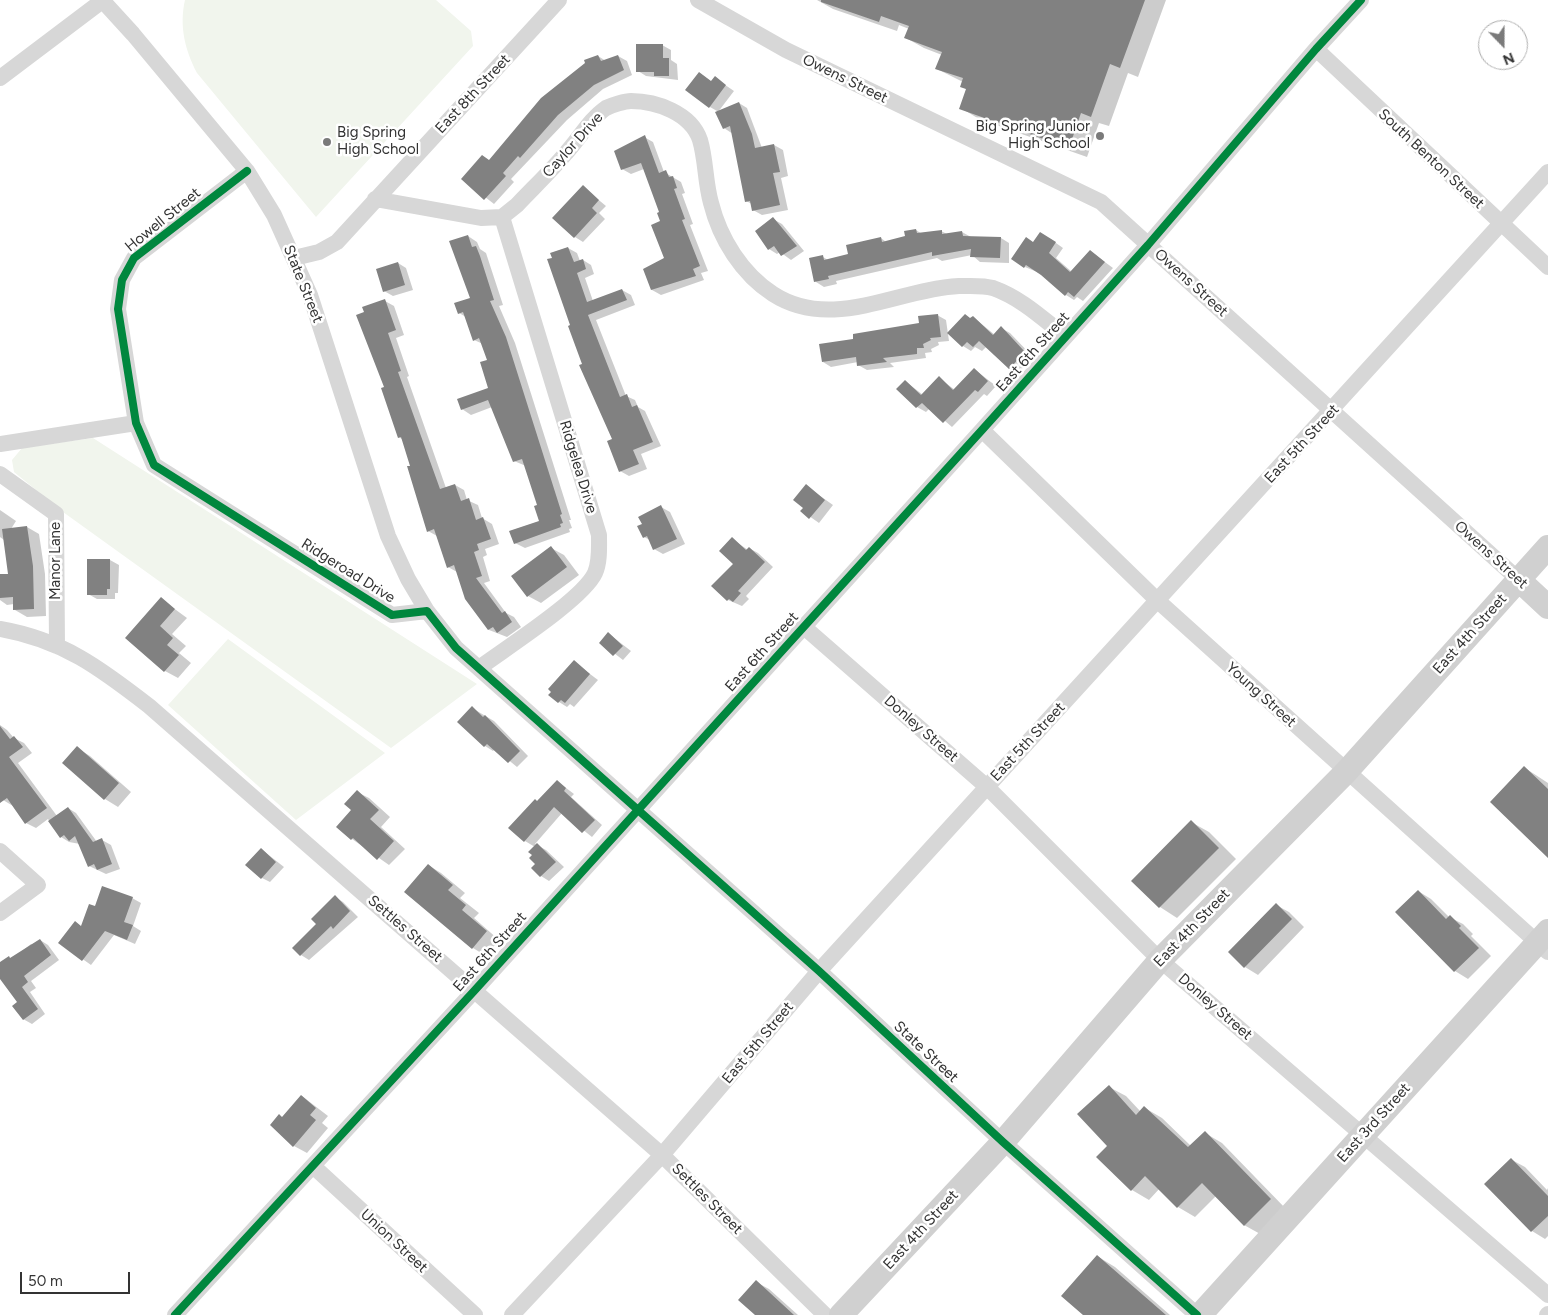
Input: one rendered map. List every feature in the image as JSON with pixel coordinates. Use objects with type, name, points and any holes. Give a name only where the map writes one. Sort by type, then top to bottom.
[{"type":"main road","name":"East 4th Street","points":[[842,1315],[1003,1142],[1160,960],[1346,772],[1548,547]]},
{"type":"main road","name":"Owens Street","points":[[1519,580],[1548,607]]},
{"type":"main road","name":"East 3rd Street","points":[[1198,1315],[1545,942]]},
{"type":"street","points":[[0,78],[102,0]]},
{"type":"street","name":"State Street","points":[[102,0],[133,34],[247,171],[274,215],[310,295],[388,536],[408,579],[427,612]]},
{"type":"street","name":"East 8th Street","points":[[294,258],[319,252],[337,242],[559,0]]},
{"type":"street","name":"Owens Street","points":[[698,0],[786,50],[1101,202],[1519,580]]},
{"type":"street","name":"East 6th Street","points":[[175,1315],[475,990],[982,430],[1064,336],[1148,245],[1316,49],[1361,0]]},
{"type":"street","name":"South Benton Street","points":[[1316,49],[1548,267]]},
{"type":"street","name":"Caylor Drive","points":[[502,218],[554,167],[606,108],[630,101],[648,103],[671,109],[699,137],[711,203],[726,242],[741,266],[759,285],[778,297],[800,306],[822,310],[854,308],[936,287],[991,288],[1018,300],[1064,336]]},
{"type":"street","name":"Howell Street","points":[[136,423],[118,309],[122,280],[134,258],[247,171]]},
{"type":"street","name":"East 5th Street","points":[[512,1315],[662,1155],[819,971],[1332,411],[1548,172]]},
{"type":"street","points":[[375,199],[481,218],[502,218]]},
{"type":"street","name":"Ridgelea Drive","points":[[479,668],[581,592],[595,573],[598,557],[599,535],[502,218]]},
{"type":"street","points":[[0,444],[136,423]]},
{"type":"street","name":"Ridgeroad Drive","points":[[136,423],[154,465],[392,615],[427,612]]},
{"type":"street","name":"Young Street","points":[[982,430],[1158,601],[1346,772],[1545,942]]},
{"type":"street","name":"Manor Lane","points":[[0,474],[56,514],[57,646]]},
{"type":"street","points":[[427,612],[456,648],[638,809]]},
{"type":"street","name":"Donley Street","points":[[804,627],[987,787],[1160,960],[1548,1296]]},
{"type":"street","name":"Settles Street","points":[[0,629],[22,633],[57,646],[88,661],[149,706],[662,1155],[825,1315]]},
{"type":"street","name":"State Street","points":[[638,809],[819,971],[1003,1142],[1198,1315]]},
{"type":"street","points":[[0,851],[38,885],[0,913]]},
{"type":"street","name":"Union Street","points":[[313,1166],[475,1315]]},
{"type":"shaded area","name":"Big Spring High School","points":[[185,0],[436,0],[471,31],[473,46],[316,217],[197,73],[189,56],[184,38],[183,10]]},
{"type":"shaded area","points":[[93,438],[477,684],[391,748],[63,512],[14,472],[12,460],[22,448]]},
{"type":"shaded area","points":[[228,639],[385,753],[296,820],[168,705]]},
{"type":"building","points":[[821,0],[1145,0],[1120,68],[1110,64],[1091,117],[1081,113],[1069,148],[959,109],[966,89],[960,87],[963,78],[935,69],[942,52],[904,38],[909,26],[881,16],[879,22],[821,2]]},
{"type":"building","points":[[636,44],[663,44],[663,58],[669,58],[669,76],[654,76],[654,72],[636,72]]},
{"type":"building","points":[[598,55],[601,61],[618,55],[624,70],[594,85],[558,115],[520,158],[518,156],[503,173],[506,176],[484,200],[461,179],[482,155],[489,160],[541,98],[585,63],[584,60]]},
{"type":"building","points":[[699,72],[711,81],[715,76],[726,85],[709,108],[685,90]]},
{"type":"building","points":[[739,102],[752,134],[755,148],[774,144],[780,172],[773,173],[780,205],[752,211],[750,201],[745,202],[730,126],[723,129],[715,112]]},
{"type":"building","points":[[645,135],[659,173],[666,170],[669,177],[673,176],[677,188],[674,189],[685,219],[682,220],[700,266],[693,269],[696,276],[651,290],[643,269],[664,258],[651,225],[660,221],[657,213],[659,212],[641,163],[621,170],[614,151]]},
{"type":"building","points":[[583,185],[599,200],[592,208],[597,213],[574,238],[552,218]]},
{"type":"building","points":[[773,217],[797,246],[781,256],[774,246],[768,250],[755,231]]},
{"type":"building","points":[[916,229],[917,233],[942,230],[942,234],[962,231],[963,236],[1001,237],[1000,258],[970,257],[971,249],[932,256],[932,252],[828,276],[829,279],[814,282],[809,258],[823,255],[824,260],[848,254],[846,245],[881,237],[882,242],[905,236],[904,231]]},
{"type":"building","points":[[1040,232],[1056,242],[1049,253],[1070,272],[1090,250],[1105,262],[1074,297],[1068,292],[1065,296],[1041,275],[1026,265],[1024,268],[1011,259],[1026,237],[1033,242]]},
{"type":"building","points":[[468,235],[472,247],[476,246],[480,256],[494,300],[490,301],[506,337],[562,514],[560,515],[563,523],[560,524],[561,527],[514,544],[509,531],[539,521],[534,506],[537,505],[522,459],[513,462],[488,400],[461,410],[457,399],[488,388],[480,362],[487,360],[479,338],[473,341],[463,312],[458,314],[454,303],[470,298],[449,241]]},
{"type":"building","points":[[568,247],[574,262],[583,259],[586,269],[577,273],[587,302],[622,289],[627,300],[588,315],[620,397],[627,394],[632,407],[637,405],[653,442],[633,450],[639,464],[619,472],[607,441],[612,439],[579,365],[582,364],[547,259],[552,258],[550,253]]},
{"type":"building","points":[[398,262],[405,285],[383,292],[376,269]]},
{"type":"building","points":[[385,299],[396,330],[388,333],[401,371],[398,372],[440,489],[455,484],[461,501],[469,498],[476,520],[483,517],[491,539],[477,544],[479,550],[474,552],[482,576],[476,578],[502,613],[505,611],[512,622],[497,633],[493,627],[488,630],[465,599],[454,565],[447,568],[434,529],[427,532],[407,466],[410,466],[401,437],[398,438],[381,388],[384,387],[356,315],[364,312],[362,307]]},
{"type":"building","points":[[938,314],[941,337],[930,338],[931,340],[923,344],[924,348],[917,348],[917,354],[883,358],[887,362],[857,366],[856,357],[822,362],[819,344],[853,339],[853,334],[919,323],[918,316]]},
{"type":"building","points":[[965,314],[970,318],[973,316],[993,335],[1001,326],[1025,352],[1009,369],[979,341],[973,347],[967,342],[962,347],[947,333]]},
{"type":"building","points":[[974,368],[988,381],[978,392],[975,390],[943,423],[922,403],[916,408],[896,389],[905,380],[921,395],[939,376],[953,390]]},
{"type":"building","points":[[806,484],[825,500],[809,519],[800,511],[803,508],[793,500]]},
{"type":"building","points":[[661,505],[677,539],[653,550],[647,536],[643,538],[637,526],[642,524],[638,517]]},
{"type":"building","points":[[27,526],[33,566],[34,609],[13,610],[13,597],[0,598],[0,574],[8,574],[2,529]]},
{"type":"building","points":[[732,537],[746,550],[749,547],[765,562],[738,591],[741,593],[733,602],[729,599],[727,601],[711,586],[733,564],[719,551]]},
{"type":"building","points":[[551,546],[567,567],[527,597],[511,576]]},
{"type":"building","points":[[87,559],[110,559],[110,589],[107,589],[107,595],[87,595]]},
{"type":"building","points":[[161,597],[175,609],[160,626],[173,638],[167,645],[179,655],[164,672],[125,638]]},
{"type":"building","points":[[608,632],[623,646],[613,656],[599,643]]},
{"type":"building","points":[[574,660],[590,674],[565,703],[561,700],[558,703],[548,695],[551,692],[548,689]]},
{"type":"building","points":[[472,706],[483,717],[485,715],[520,751],[508,763],[487,744],[484,747],[457,722]]},
{"type":"building","points":[[0,726],[10,739],[14,736],[23,747],[9,757],[47,808],[25,824],[7,798],[0,803]]},
{"type":"building","points":[[77,746],[119,783],[104,800],[62,763]]},
{"type":"building","points":[[1524,766],[1548,789],[1548,858],[1490,802]]},
{"type":"building","points":[[557,780],[566,788],[564,791],[595,820],[582,833],[554,807],[524,842],[508,828],[535,799],[537,801]]},
{"type":"building","points":[[357,790],[379,810],[370,819],[394,841],[377,860],[353,838],[351,840],[336,827],[351,810],[344,804]]},
{"type":"building","points":[[68,807],[93,842],[102,838],[112,864],[97,870],[94,864],[88,867],[75,836],[69,841],[64,835],[60,838],[48,821]]},
{"type":"building","points":[[1191,820],[1219,848],[1159,908],[1131,881]]},
{"type":"building","points":[[537,843],[556,862],[540,877],[531,868],[535,864],[529,858],[532,855],[528,852]]},
{"type":"building","points":[[261,848],[276,862],[261,879],[245,865]]},
{"type":"building","points":[[428,864],[453,885],[448,890],[466,905],[462,910],[487,931],[472,949],[404,892]]},
{"type":"building","points":[[102,886],[133,897],[124,922],[133,925],[127,940],[105,931],[82,961],[58,943],[75,921],[81,926],[89,904],[95,906]]},
{"type":"building","points":[[1418,890],[1446,919],[1450,915],[1461,926],[1459,928],[1479,948],[1454,972],[1395,912]]},
{"type":"building","points":[[335,895],[350,911],[333,929],[331,926],[300,956],[292,948],[316,924],[311,919]]},
{"type":"building","points":[[1276,903],[1292,919],[1244,968],[1228,952]]},
{"type":"building","points":[[40,939],[51,955],[24,976],[28,982],[22,987],[38,1009],[23,1020],[12,1006],[17,1002],[0,979],[0,962],[9,956],[10,958]]},
{"type":"building","points":[[1109,1085],[1136,1115],[1144,1106],[1188,1147],[1205,1131],[1271,1199],[1244,1226],[1202,1183],[1177,1208],[1145,1176],[1131,1191],[1096,1157],[1107,1146],[1077,1114]]},
{"type":"building","points":[[301,1095],[316,1108],[310,1115],[316,1120],[293,1147],[270,1125],[279,1114],[282,1117]]},
{"type":"building","points":[[1511,1158],[1548,1196],[1548,1216],[1531,1232],[1484,1184]]},
{"type":"building","points":[[1097,1255],[1166,1315],[1083,1315],[1061,1296]]},
{"type":"building","points":[[756,1280],[794,1315],[755,1315],[738,1300]]},
{"type":"cycle path","points":[[175,1315],[475,990],[982,430],[1148,245],[1316,49],[1361,0]]},
{"type":"cycle path","points":[[247,171],[134,258],[122,280],[118,309],[136,423],[154,465],[392,615],[427,611],[456,648],[819,971],[1003,1142],[1197,1315]]},
{"type":"place","name":"Big Spring Junior High School","points":[[1100,136]]},
{"type":"place","name":"Big Spring High School","points":[[327,142]]}]
